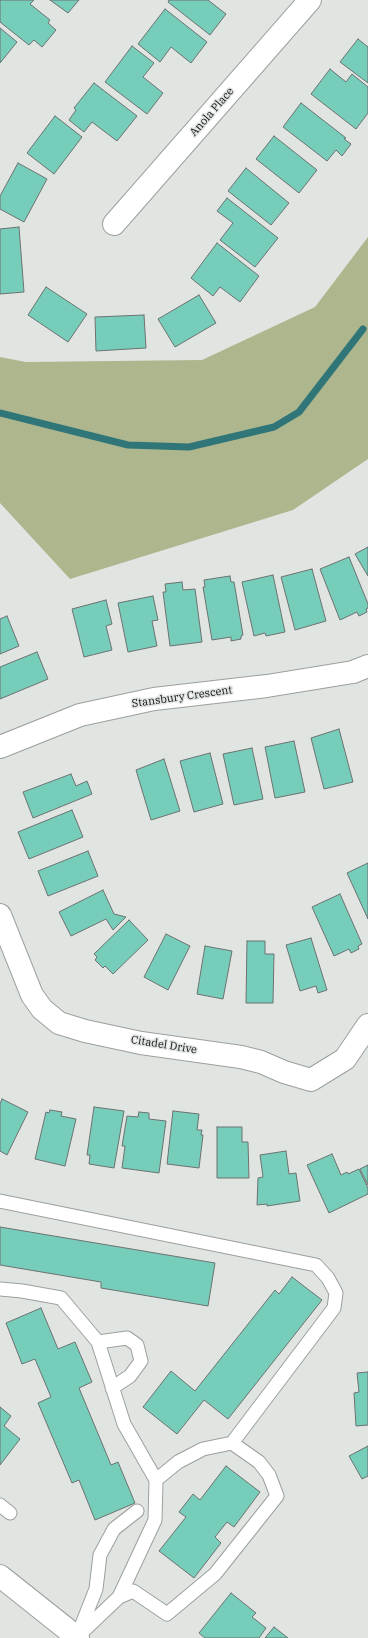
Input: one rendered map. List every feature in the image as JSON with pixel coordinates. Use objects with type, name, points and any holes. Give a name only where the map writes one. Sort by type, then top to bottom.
[{"type":"street","name":"Anola Place","points":[[114,224],[310,0]]},
{"type":"street","name":"Stansbury Crescent","points":[[0,747],[80,715],[154,699],[267,686],[353,672],[368,666]]},
{"type":"street","name":"Citadel Drive","points":[[0,915],[32,995],[42,1009],[59,1023],[65,1025],[142,1043],[241,1056],[311,1080],[345,1059],[368,1025]]},
{"type":"street","points":[[0,1576],[78,1638]]},
{"type":"lane","points":[[0,1201],[316,1265],[328,1278],[336,1293],[334,1308],[232,1443],[203,1449],[178,1462],[156,1480]]},
{"type":"lane","points":[[0,1289],[22,1291],[61,1298],[98,1342],[124,1424],[156,1480],[154,1520],[119,1598]]},
{"type":"lane","points":[[98,1342],[127,1338],[137,1344],[141,1361],[130,1376],[112,1388]]},
{"type":"lane","points":[[78,1638],[119,1598],[133,1591],[167,1614],[215,1574],[277,1496],[269,1475],[259,1462],[232,1443]]},
{"type":"lane","points":[[78,1638],[96,1589],[100,1555],[114,1529],[138,1511]]},
{"type":"green space","points":[[368,237],[368,459],[293,510],[70,579],[0,503],[0,357],[26,362],[202,360],[315,307]]},
{"type":"building","points":[[0,0],[34,0],[30,4],[50,20],[48,23],[56,30],[42,47],[34,40],[29,45],[0,22]]},
{"type":"building","points":[[50,0],[79,0],[68,13]]},
{"type":"building","points":[[169,0],[208,0],[226,14],[210,35],[168,2]]},
{"type":"building","points":[[165,9],[207,42],[191,63],[171,47],[160,62],[138,44]]},
{"type":"building","points":[[0,28],[17,42],[0,63]]},
{"type":"building","points":[[358,39],[368,47],[368,83],[340,62]]},
{"type":"building","points":[[132,46],[154,63],[143,77],[163,93],[147,114],[105,82]]},
{"type":"building","points":[[330,69],[346,82],[352,74],[368,87],[368,113],[356,129],[311,94]]},
{"type":"building","points":[[94,83],[137,116],[117,141],[92,122],[84,132],[69,120],[76,110],[74,108]]},
{"type":"building","points":[[301,103],[346,138],[344,139],[351,144],[342,156],[336,150],[327,161],[283,127]]},
{"type":"building","points":[[55,116],[82,137],[54,174],[27,153]]},
{"type":"building","points":[[274,136],[317,170],[299,193],[256,159]]},
{"type":"building","points":[[18,163],[47,179],[24,222],[0,209],[0,196]]},
{"type":"building","points":[[246,168],[289,203],[271,225],[228,191]]},
{"type":"building","points":[[227,198],[278,238],[255,267],[220,240],[233,223],[217,211]]},
{"type":"building","points":[[19,227],[24,292],[0,294],[0,229]]},
{"type":"building","points":[[217,243],[259,276],[240,302],[220,287],[213,296],[191,278]]},
{"type":"building","points":[[46,287],[87,314],[68,342],[28,315]]},
{"type":"building","points":[[199,295],[216,323],[175,347],[158,319]]},
{"type":"building","points":[[144,315],[146,348],[96,351],[95,317]]},
{"type":"building","points":[[368,547],[368,576],[355,554]]},
{"type":"building","points":[[349,557],[368,604],[368,608],[366,609],[367,612],[359,616],[357,612],[340,620],[320,569]]},
{"type":"building","points":[[312,569],[326,621],[295,630],[281,577]]},
{"type":"building","points":[[273,575],[285,632],[266,636],[265,633],[254,636],[242,582]]},
{"type":"building","points":[[230,576],[231,582],[234,582],[243,635],[241,636],[241,639],[231,641],[231,637],[212,640],[203,587],[205,587],[204,580]]},
{"type":"building","points":[[182,582],[183,590],[195,589],[202,642],[170,646],[163,592],[166,592],[165,584]]},
{"type":"building","points":[[153,596],[158,620],[152,621],[157,646],[128,652],[118,603]]},
{"type":"building","points":[[106,600],[112,624],[106,626],[112,650],[84,657],[72,609]]},
{"type":"building","points":[[7,616],[19,646],[0,654],[0,619]]},
{"type":"building","points":[[37,652],[48,679],[0,699],[0,667]]},
{"type":"building","points":[[339,729],[353,782],[324,789],[311,738]]},
{"type":"building","points":[[294,741],[305,792],[275,798],[265,747]]},
{"type":"building","points":[[252,748],[263,799],[234,805],[223,754]]},
{"type":"building","points":[[210,753],[223,804],[194,812],[180,761]]},
{"type":"building","points":[[164,759],[180,811],[151,820],[136,770]]},
{"type":"building","points":[[71,774],[76,786],[87,781],[92,794],[33,818],[23,792]]},
{"type":"building","points":[[72,810],[83,837],[29,859],[18,832]]},
{"type":"building","points":[[88,851],[98,876],[48,896],[38,871]]},
{"type":"building","points":[[368,863],[368,919],[347,873]]},
{"type":"building","points":[[103,890],[114,914],[126,917],[113,930],[106,919],[71,936],[59,912]]},
{"type":"building","points":[[340,894],[362,944],[358,946],[359,949],[351,953],[349,949],[334,956],[312,907]]},
{"type":"building","points":[[129,920],[148,940],[113,974],[105,966],[103,968],[95,960],[97,957],[94,954]]},
{"type":"building","points":[[166,934],[190,946],[168,990],[144,977]]},
{"type":"building","points":[[311,938],[327,990],[318,993],[316,986],[300,991],[286,945]]},
{"type":"building","points":[[247,941],[265,941],[265,954],[274,954],[273,1003],[246,1003]]},
{"type":"building","points":[[205,946],[232,951],[223,999],[197,994]]},
{"type":"building","points":[[2,1099],[28,1112],[7,1155],[0,1151],[0,1104]]},
{"type":"building","points":[[94,1107],[124,1111],[114,1168],[89,1164],[90,1155],[87,1155]]},
{"type":"building","points":[[50,1110],[62,1112],[61,1116],[76,1119],[65,1166],[35,1159],[46,1112],[49,1113]]},
{"type":"building","points":[[173,1111],[199,1114],[197,1130],[202,1130],[201,1135],[203,1135],[199,1168],[167,1164]]},
{"type":"building","points":[[139,1112],[149,1113],[149,1119],[166,1121],[159,1173],[122,1168],[125,1146],[122,1146],[127,1116],[138,1117]]},
{"type":"building","points":[[217,1127],[242,1127],[242,1142],[248,1142],[249,1178],[217,1178]]},
{"type":"building","points":[[286,1151],[289,1174],[296,1173],[300,1201],[267,1206],[267,1204],[257,1205],[258,1178],[263,1177],[260,1155]]},
{"type":"building","points":[[332,1154],[341,1175],[347,1172],[348,1174],[359,1169],[368,1188],[368,1194],[329,1213],[307,1165]]},
{"type":"building","points":[[368,1165],[368,1185],[360,1169]]},
{"type":"building","points":[[0,1227],[215,1263],[208,1306],[101,1288],[101,1282],[0,1265]]},
{"type":"building","points":[[292,1277],[322,1300],[228,1419],[204,1400],[177,1434],[143,1407],[171,1371],[195,1391],[275,1290],[279,1294]]},
{"type":"building","points":[[41,1308],[58,1349],[75,1342],[92,1382],[79,1388],[111,1465],[118,1462],[135,1503],[95,1520],[79,1480],[72,1483],[38,1403],[51,1397],[35,1359],[22,1364],[6,1323]]},
{"type":"building","points":[[368,1372],[368,1425],[356,1426],[354,1393],[359,1392],[357,1373]]},
{"type":"building","points":[[0,1407],[11,1416],[4,1426],[20,1439],[0,1465]]},
{"type":"building","points":[[368,1446],[368,1476],[362,1479],[349,1456]]},
{"type":"building","points":[[226,1466],[260,1492],[234,1527],[227,1522],[215,1537],[221,1543],[194,1578],[159,1551],[186,1517],[179,1512],[193,1494],[200,1500]]},
{"type":"building","points":[[231,1593],[256,1613],[252,1617],[266,1628],[259,1638],[205,1638],[199,1633]]},
{"type":"building","points":[[274,1627],[288,1638],[265,1638]]},
{"type":"waterway","points":[[0,413],[128,445],[189,447],[274,427],[299,412],[363,329]]}]
